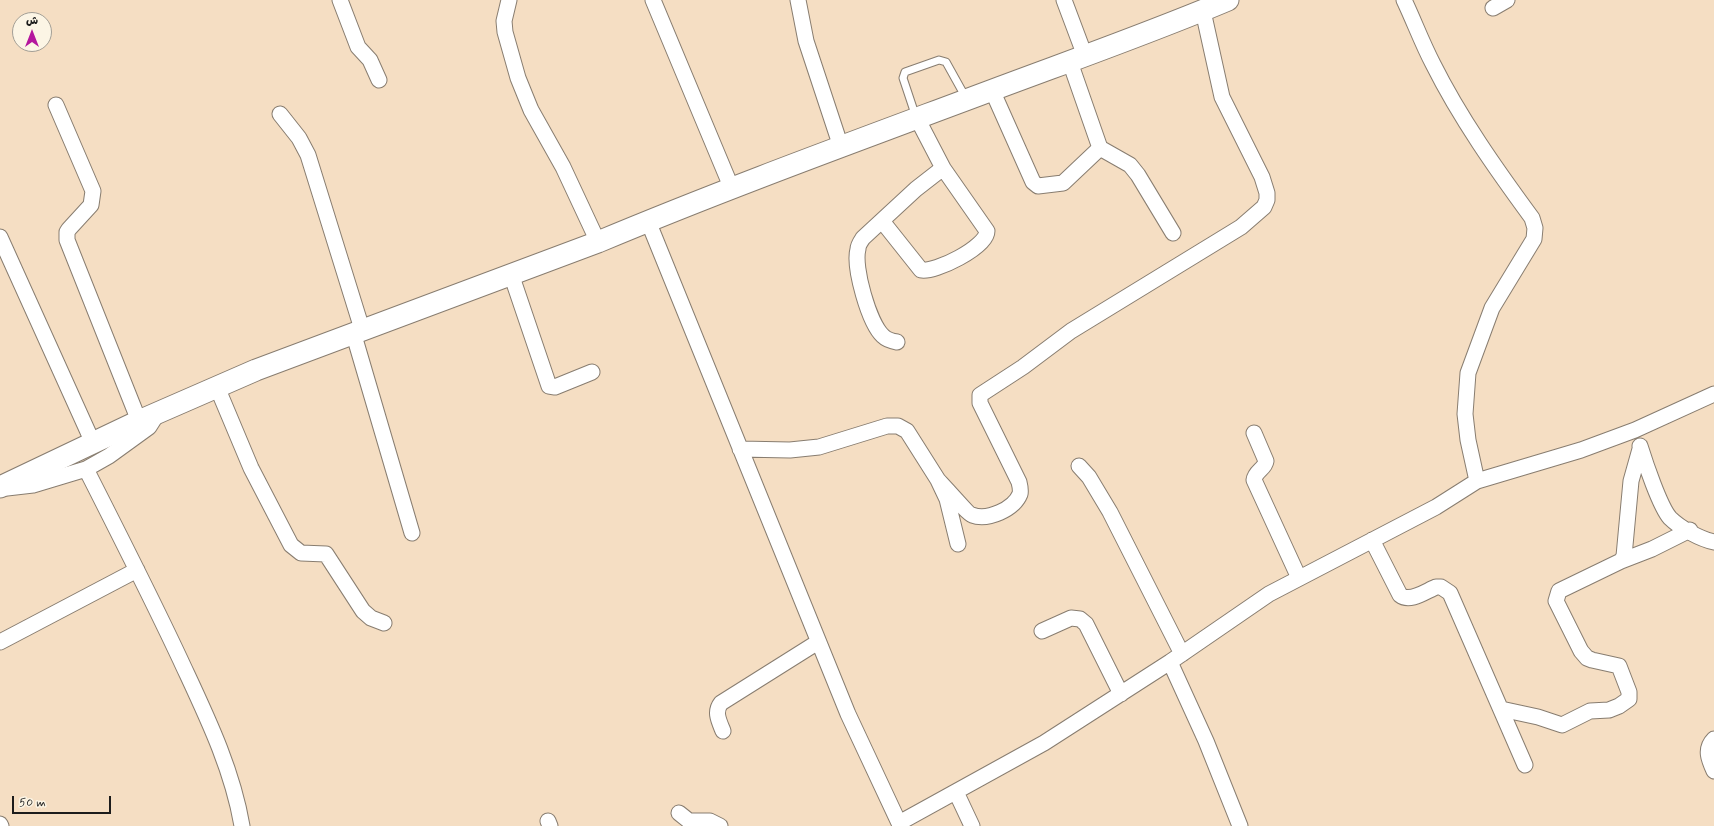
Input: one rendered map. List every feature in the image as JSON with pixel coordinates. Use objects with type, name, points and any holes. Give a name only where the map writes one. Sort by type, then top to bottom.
[{"type":"main road","points":[[0,488],[139,421],[217,387],[357,331],[598,242],[648,221],[917,118],[1078,59],[1228,0]]},
{"type":"street","points":[[340,0],[358,47],[370,60],[380,80]]},
{"type":"street","points":[[509,0],[504,21],[505,32],[518,78],[531,110],[563,167],[598,242]]},
{"type":"street","points":[[653,0],[732,189]]},
{"type":"street","points":[[798,0],[806,41],[841,147]]},
{"type":"street","points":[[1064,0],[1100,148],[1130,166],[1138,175],[1173,233]]},
{"type":"street","points":[[1404,0],[1446,89],[1493,164],[1532,218],[1535,228],[1534,239],[1492,308],[1468,373],[1465,414],[1468,440],[1477,481]]},
{"type":"street","points":[[1493,8],[1507,0]]},
{"type":"street","points":[[938,480],[971,515],[983,517],[1002,512],[1016,501],[1021,492],[1019,482],[980,403],[980,395],[1023,367],[1071,331],[1241,227],[1264,208],[1267,200],[1267,193],[1262,177],[1222,97],[1203,11]]},
{"type":"street","points":[[992,90],[1033,182],[1038,186],[1063,183],[1100,148]]},
{"type":"street","points":[[56,105],[93,191],[91,205],[69,228],[67,232],[67,240],[139,421]]},
{"type":"street","points":[[280,114],[299,138],[308,155],[412,533]]},
{"type":"street","points":[[882,221],[921,270],[928,271],[966,255],[985,238],[987,230],[943,168],[917,118]]},
{"type":"street","points":[[897,342],[887,340],[876,328],[859,277],[857,257],[858,247],[863,238],[916,189],[943,168]]},
{"type":"street","points":[[648,221],[818,642],[848,714],[898,825],[1044,743],[1176,658],[1253,604],[1299,578],[1436,507],[1477,481],[1581,450],[1635,430],[1714,394]]},
{"type":"street","points":[[0,237],[93,443]]},
{"type":"street","points":[[511,274],[549,386],[555,387],[592,372]]},
{"type":"street","points":[[217,387],[251,468],[291,545],[300,553],[326,554],[363,611],[371,618],[384,623]]},
{"type":"street","points":[[0,488],[33,485],[86,469],[109,456],[149,427],[158,413]]},
{"type":"street","points":[[740,449],[790,450],[819,447],[887,426],[898,426],[907,431],[938,480],[951,510],[958,544]]},
{"type":"street","points":[[1635,430],[1640,449],[1666,512],[1678,524],[1714,542]]},
{"type":"street","points":[[1254,433],[1266,460],[1266,464],[1255,476],[1254,480],[1299,578]]},
{"type":"street","points":[[1621,561],[1626,548],[1631,481],[1640,449]]},
{"type":"street","points":[[1078,466],[1094,484],[1118,525],[1176,658],[1206,741],[1240,826]]},
{"type":"street","points":[[86,469],[200,701],[220,748],[238,803],[242,826]]},
{"type":"street","points":[[1501,709],[1538,717],[1562,725],[1590,711],[1609,710],[1619,706],[1628,699],[1629,692],[1619,666],[1586,658],[1581,651],[1556,601],[1559,592],[1621,561],[1652,549],[1690,530]]},
{"type":"street","points":[[1372,540],[1400,595],[1404,598],[1410,598],[1436,587],[1441,587],[1450,593],[1525,765]]},
{"type":"street","points":[[0,642],[136,570]]},
{"type":"street","points":[[1042,631],[1071,618],[1080,619],[1086,624],[1121,694]]},
{"type":"street","points":[[723,731],[717,715],[718,707],[721,703],[818,642]]},
{"type":"street","points":[[1714,739],[1709,745],[1708,751],[1708,759],[1714,771]]},
{"type":"street","points":[[956,792],[972,826]]},
{"type":"street","points":[[679,813],[689,821],[695,823],[710,821],[720,826]]},
{"type":"lane","points":[[917,118],[903,78],[905,72],[939,60],[946,62],[967,100]]}]
